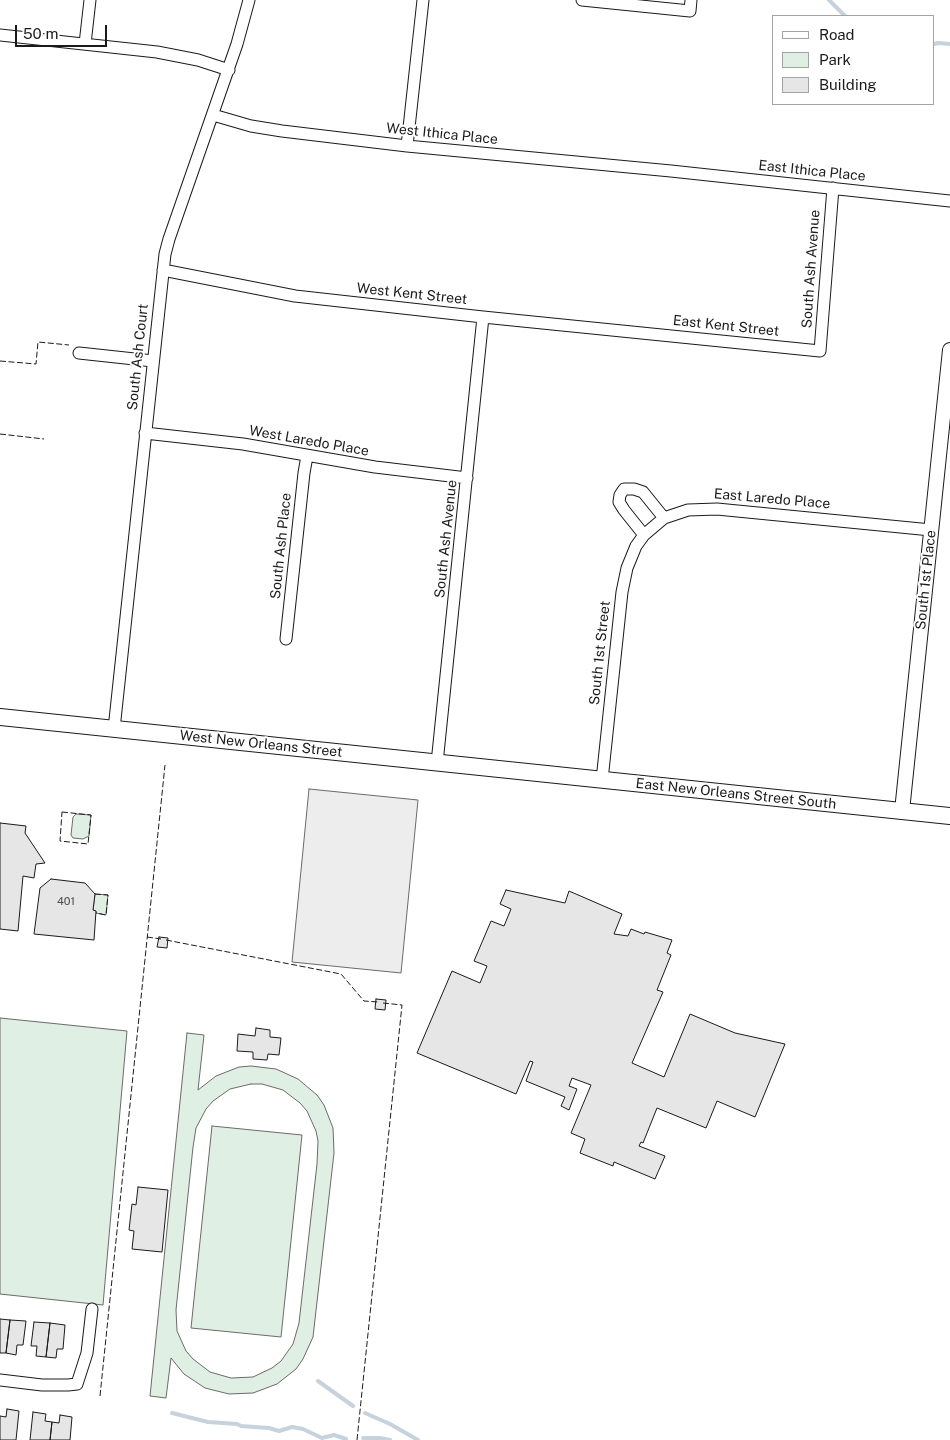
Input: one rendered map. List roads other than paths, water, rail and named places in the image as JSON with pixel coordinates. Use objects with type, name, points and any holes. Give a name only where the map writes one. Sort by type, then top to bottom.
[{"type":"main road","name":"West New Orleans Street","points":[[0,717],[522,772]]},
{"type":"main road","name":"East New Orleans Street South","points":[[522,772],[950,816]]},
{"type":"street","points":[[85,44],[90,0]]},
{"type":"street","name":"South Ash Court","points":[[114,729],[163,270],[169,239],[229,70],[250,0]]},
{"type":"street","points":[[407,146],[422,0]]},
{"type":"street","points":[[582,0],[690,6]]},
{"type":"street","points":[[0,35],[174,54],[229,70]]},
{"type":"street","name":"West Ithica Place","points":[[213,115],[244,124],[282,131],[407,146],[671,171]]},
{"type":"street","name":"East Ithica Place","points":[[671,171],[950,200]]},
{"type":"street","name":"South Ash Avenue","points":[[820,351],[832,188]]},
{"type":"street","name":"West Kent Street","points":[[163,270],[295,296],[659,334]]},
{"type":"street","name":"South Ash Avenue","points":[[436,763],[483,317]]},
{"type":"street","name":"East Kent Street","points":[[659,334],[820,351]]},
{"type":"street","name":"South 1st Place","points":[[902,812],[950,350]]},
{"type":"street","points":[[79,353],[153,361]]},
{"type":"street","name":"West Laredo Place","points":[[145,433],[244,444],[375,467],[467,478]]},
{"type":"street","name":"South Ash Place","points":[[286,639],[307,456]]},
{"type":"street","points":[[644,534],[619,502],[620,495],[624,489],[634,489],[642,492],[664,518]]},
{"type":"street","name":"East Laredo Place","points":[[664,518],[688,510],[717,508],[931,530]]},
{"type":"street","name":"South 1st Street","points":[[602,780],[622,592],[627,568],[631,556],[644,534],[664,518]]},
{"type":"street","points":[[0,1380],[42,1384],[77,1384],[87,1353],[92,1309]]},
{"type":"waterway","points":[[829,0],[844,15]]},
{"type":"waterway","points":[[935,44],[950,44]]},
{"type":"waterway","points":[[318,1381],[353,1406]]},
{"type":"waterway","points":[[172,1413],[208,1422],[269,1428],[279,1431],[292,1427],[303,1429],[322,1438],[334,1435],[346,1439]]},
{"type":"waterway","points":[[365,1413],[390,1424],[418,1440]]},
{"type":"waterway","points":[[363,1438],[390,1440]]}]
